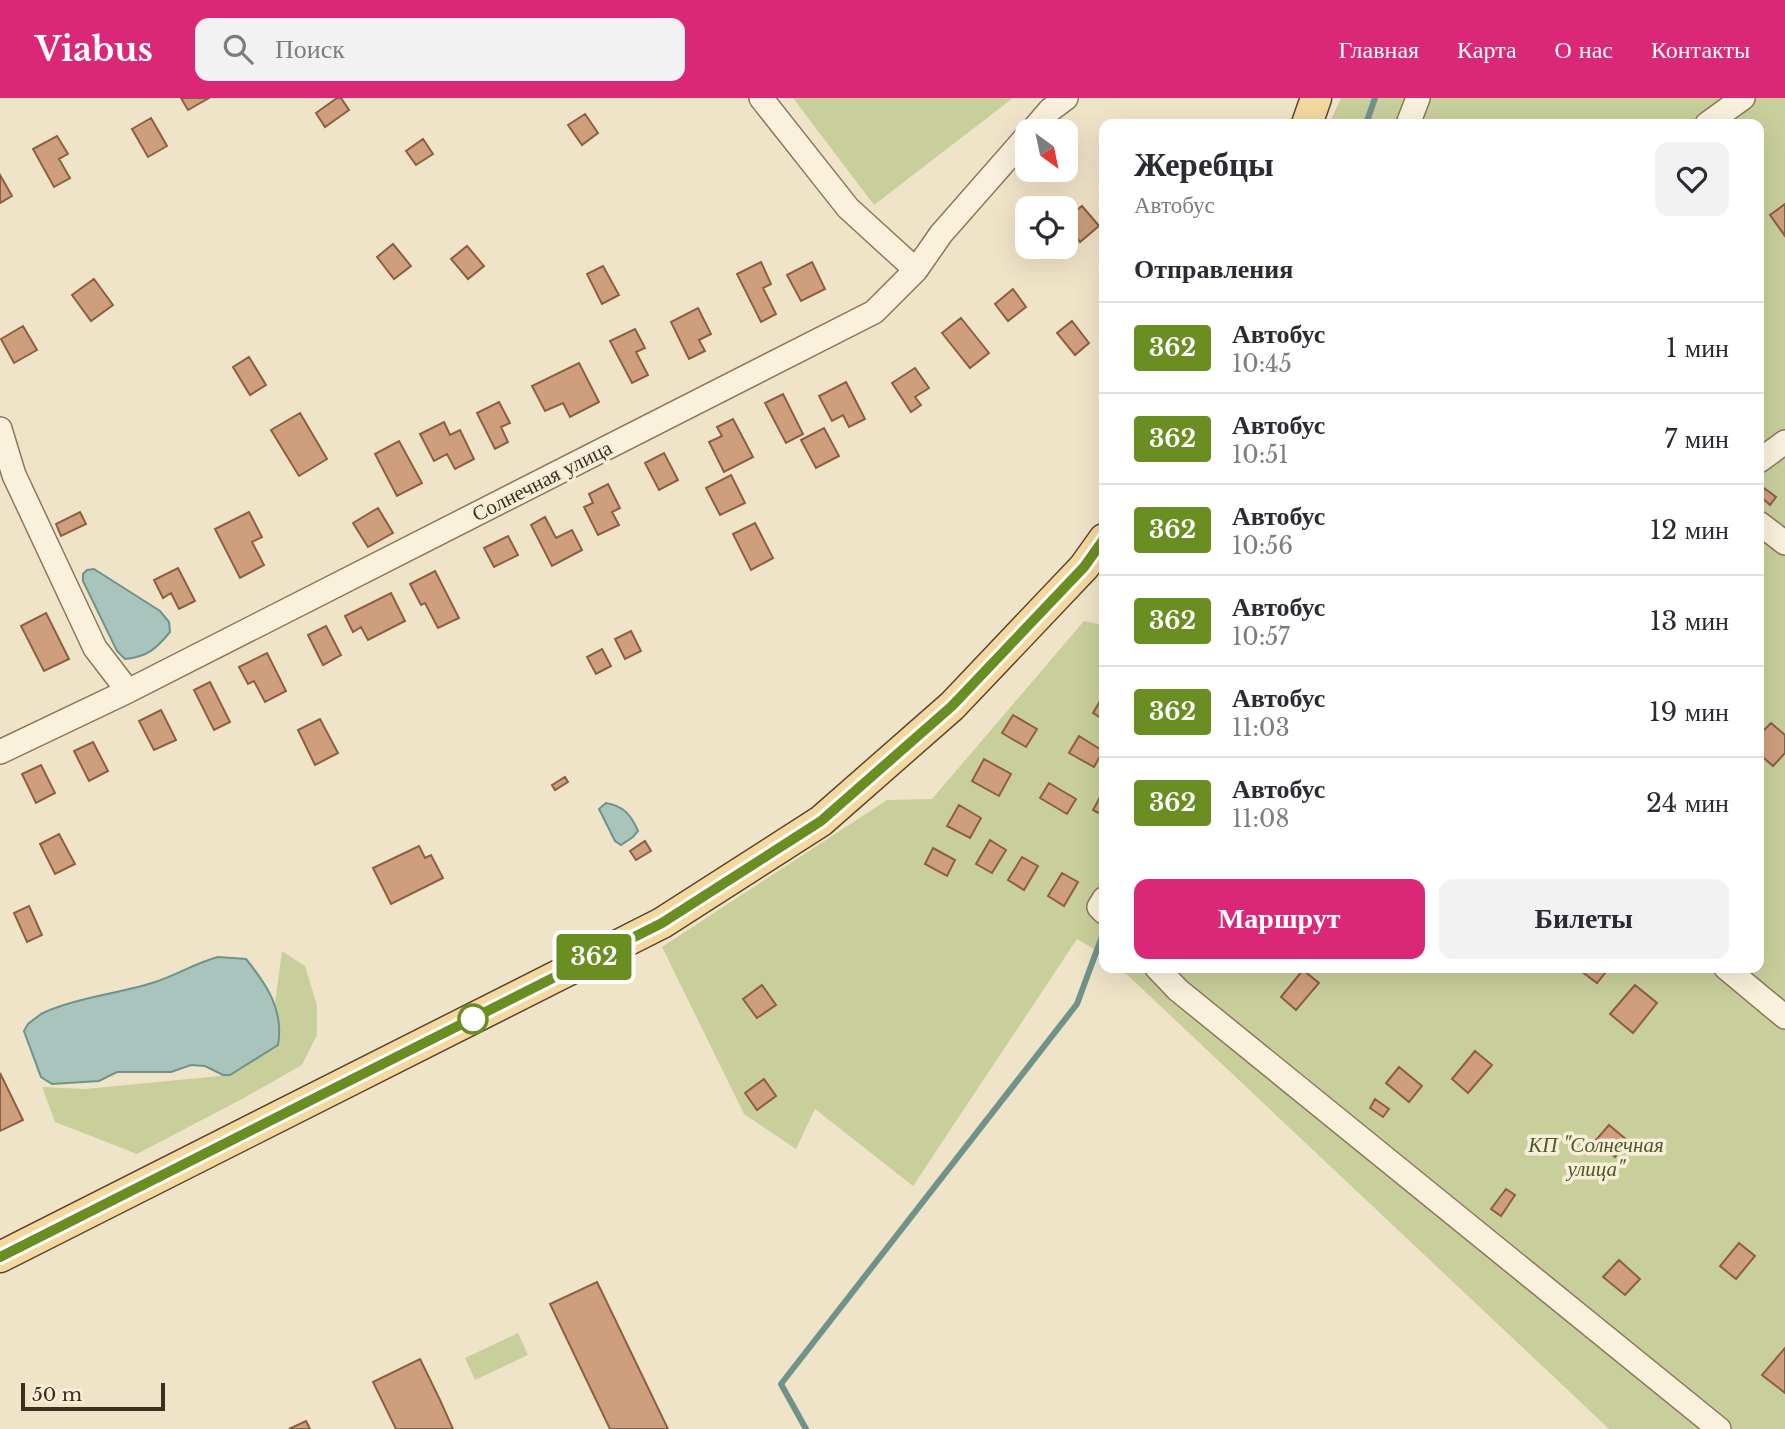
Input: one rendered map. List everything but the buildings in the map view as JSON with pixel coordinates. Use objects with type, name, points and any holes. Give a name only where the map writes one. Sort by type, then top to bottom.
[{"type":"main road","points":[[1309,119],[1316,98]]},
{"type":"main road","points":[[0,1257],[662,923],[821,821],[952,706],[1084,567],[1099,546]]},
{"type":"street","points":[[761,98],[848,208],[916,270]]},
{"type":"street","points":[[1042,119],[1066,98]]},
{"type":"street","points":[[1410,119],[1418,98]]},
{"type":"street","points":[[1714,119],[1743,98]]},
{"type":"street","name":"Солнечная улица","points":[[0,752],[128,691],[874,312],[916,270],[941,234],[1015,150]]},
{"type":"street","points":[[0,429],[14,475],[96,648],[128,691]]},
{"type":"street","points":[[1764,457],[1785,442]]},
{"type":"street","points":[[1764,527],[1785,543]]},
{"type":"street","points":[[1162,973],[1178,990],[1719,1429]]},
{"type":"street","points":[[1732,973],[1785,1017]]},
{"type":"green space","points":[[793,98],[1013,98],[874,205]]},
{"type":"green space","name":"КП \"Солнечная улица\"","points":[[1341,98],[1785,98],[1785,1429],[1609,1429],[1125,973],[1764,973],[1764,119],[1331,119]]},
{"type":"green space","points":[[1084,621],[1099,624],[1099,952],[1077,939],[913,1186],[815,1109],[796,1149],[744,1114],[662,947],[887,800],[932,799]]},
{"type":"green space","points":[[282,951],[305,966],[317,1005],[317,1035],[302,1065],[137,1154],[55,1122],[42,1087],[85,1089],[230,1075],[278,1045],[275,1002]]},
{"type":"green space","points":[[518,1333],[528,1355],[475,1380],[465,1358]]},
{"type":"water","points":[[94,569],[160,611],[169,622],[170,632],[150,651],[125,659],[117,651],[83,581],[83,574]]},
{"type":"water","points":[[606,803],[618,806],[626,812],[638,831],[621,845],[615,841],[599,809]]},
{"type":"water","points":[[218,957],[246,959],[261,978],[276,1009],[278,1045],[230,1075],[223,1075],[205,1066],[191,1065],[171,1072],[117,1072],[99,1081],[52,1084],[41,1077],[24,1031],[28,1024],[41,1014],[67,1004],[152,983]]},
{"type":"waterway","points":[[1368,119],[1375,98]]},
{"type":"waterway","points":[[806,1429],[781,1384],[1077,1004],[1099,945]]},
{"type":"bus line","name":"362","points":[[0,1257],[662,923],[821,821],[952,706],[1084,567],[1099,546]]}]
